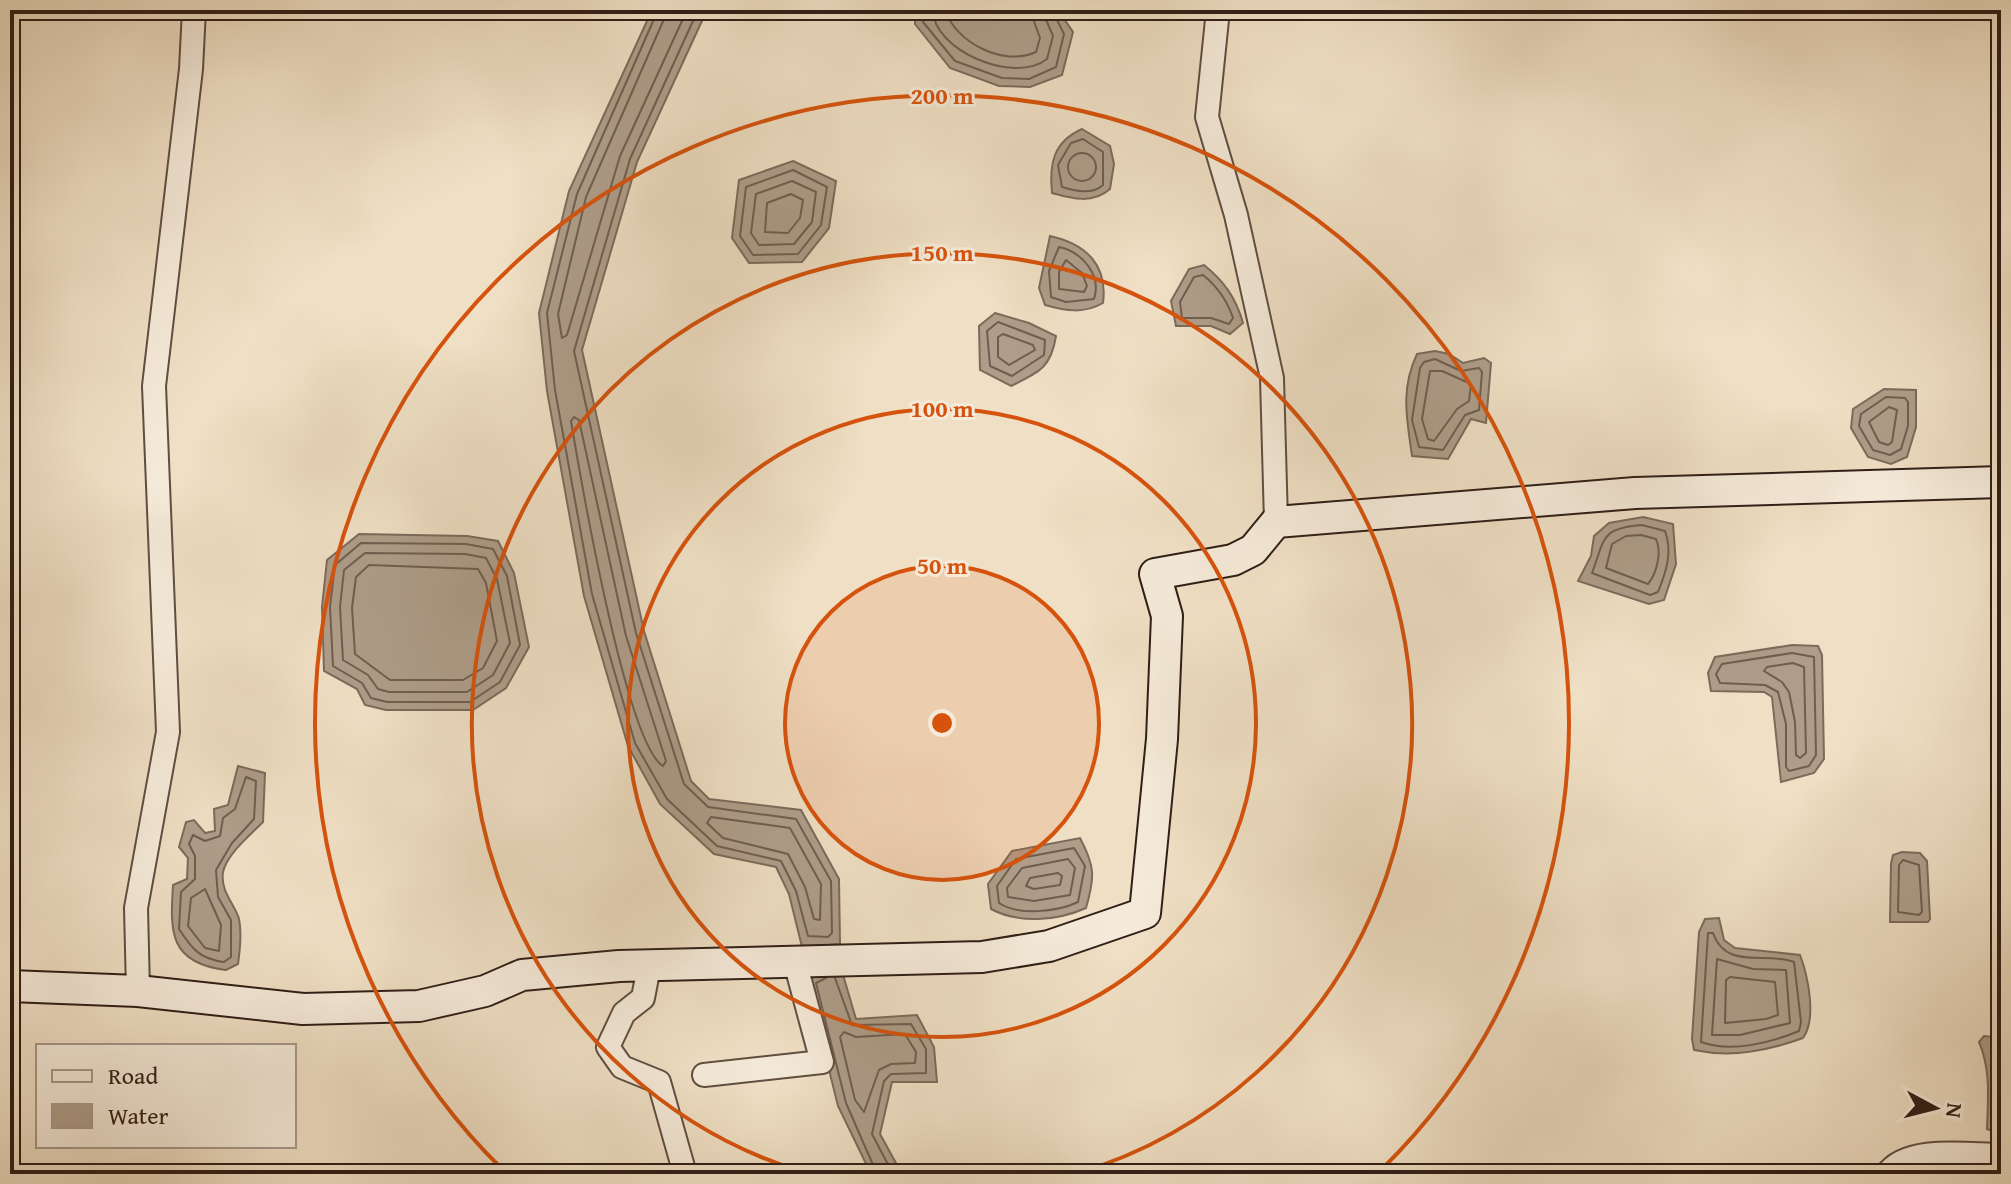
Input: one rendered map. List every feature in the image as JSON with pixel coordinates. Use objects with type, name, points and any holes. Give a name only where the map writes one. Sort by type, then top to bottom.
[{"type":"street","points":[[138,991],[136,908],[168,732],[154,386],[191,69],[194,10]]},
{"type":"street","points":[[10,986],[138,991],[303,1009],[419,1006],[485,991],[522,975],[642,966],[982,957],[1049,946],[1145,913],[1162,739],[1167,616],[1155,574],[1233,560],[1253,550],[1276,522],[1272,378],[1236,215],[1207,117],[1218,10]]},
{"type":"street","points":[[1276,522],[1635,493],[2001,482]]},
{"type":"street","points":[[704,1075],[822,1062],[795,962]]},
{"type":"street","points":[[642,966],[647,977],[643,998],[624,1013],[608,1047],[622,1067],[659,1082],[685,1174]]},
{"type":"street","points":[[1887,1174],[1904,1161],[1921,1156],[2001,1155]]},
{"type":"water","points":[[652,10],[707,10],[637,162],[582,350],[644,631],[691,781],[709,799],[801,810],[839,879],[840,944],[802,947],[789,894],[776,867],[714,854],[660,804],[628,746],[584,596],[547,391],[539,313],[569,191]]},
{"type":"water","points":[[915,10],[1058,10],[1073,32],[1062,75],[1030,87],[999,86],[950,68],[915,24]]},
{"type":"water","points":[[1082,129],[1110,146],[1114,164],[1110,189],[1090,198],[1052,193],[1051,173],[1055,155],[1065,140]]},
{"type":"water","points":[[793,161],[836,181],[829,228],[802,262],[749,263],[732,238],[739,180]]},
{"type":"water","points":[[1050,236],[1074,244],[1092,258],[1102,278],[1103,303],[1089,309],[1075,310],[1045,305],[1039,288]]},
{"type":"water","points":[[1204,265],[1218,277],[1237,306],[1243,323],[1230,334],[1211,326],[1176,326],[1171,301],[1189,269]]},
{"type":"water","points":[[995,313],[1029,323],[1056,336],[1051,355],[1042,368],[1011,386],[980,370],[979,326]]},
{"type":"water","points":[[1435,351],[1449,354],[1463,363],[1484,358],[1491,363],[1486,423],[1471,419],[1448,459],[1412,456],[1408,430],[1406,405],[1412,367],[1417,354]]},
{"type":"water","points":[[1884,389],[1916,390],[1916,427],[1907,457],[1891,464],[1868,457],[1851,428],[1853,409]]},
{"type":"water","points":[[1643,517],[1673,524],[1676,564],[1664,600],[1649,604],[1578,581],[1591,556],[1594,536],[1609,523]]},
{"type":"water","points":[[359,534],[467,536],[498,541],[514,573],[529,647],[506,688],[473,710],[386,710],[365,705],[357,689],[324,671],[322,607],[327,560]]},
{"type":"water","points":[[1792,645],[1818,646],[1822,655],[1824,759],[1814,773],[1781,782],[1772,697],[1764,692],[1711,691],[1708,673],[1715,657]]},
{"type":"water","points":[[238,766],[265,773],[263,822],[234,852],[223,872],[224,886],[237,913],[240,930],[238,964],[226,970],[207,966],[183,952],[173,931],[173,885],[187,879],[188,858],[179,847],[186,822],[194,820],[205,833],[215,831],[214,809],[228,805]]},
{"type":"water","points":[[1080,838],[1089,856],[1092,872],[1086,908],[1063,916],[1038,919],[1014,917],[991,909],[988,884],[1012,851]]},
{"type":"water","points":[[1920,853],[1927,861],[1928,922],[1890,922],[1891,864],[1893,855]]},
{"type":"water","points":[[1719,918],[1724,940],[1735,948],[1800,955],[1806,974],[1810,1009],[1810,1020],[1803,1038],[1749,1052],[1694,1050],[1692,1039],[1699,932],[1705,919]]},
{"type":"water","points":[[841,968],[856,1019],[917,1015],[934,1047],[937,1082],[892,1082],[880,1134],[902,1174],[871,1174],[838,1106],[805,973]]},
{"type":"water","points":[[1984,1036],[2001,1038],[2001,1134],[1987,1129],[1987,1074],[1979,1042]]}]
